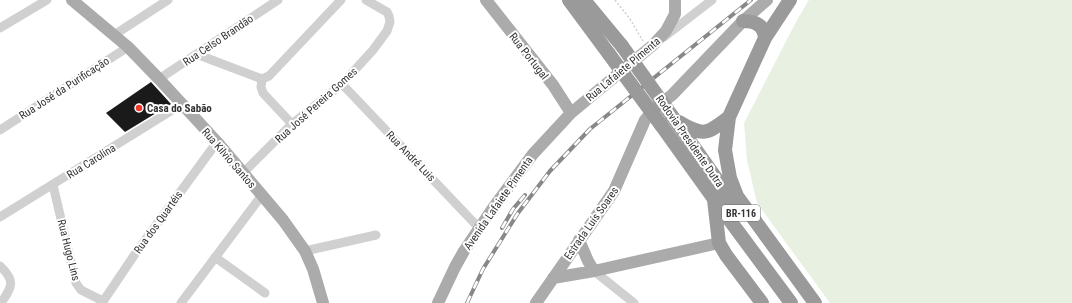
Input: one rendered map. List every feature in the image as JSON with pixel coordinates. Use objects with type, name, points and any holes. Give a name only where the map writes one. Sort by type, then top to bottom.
[{"type":"highway","points":[[561,0],[576,3]]},
{"type":"highway","points":[[790,0],[765,38],[729,117],[725,150],[730,178],[737,196],[815,303]]},
{"type":"highway","name":"Rodovia Presidente Dutra","points":[[576,3],[593,7],[674,118],[718,182],[808,303]]},
{"type":"highway","name":"Rodovia Presidente Dutra","points":[[576,3],[609,54],[714,200],[791,303]]},
{"type":"highway","points":[[743,21],[758,24],[762,28],[765,38]]},
{"type":"highway","points":[[674,118],[692,130],[702,133],[716,128],[729,117]]},
{"type":"highway","points":[[714,200],[719,243],[726,255],[762,303]]},
{"type":"main road","name":"Rua Kilvio Santos","points":[[72,0],[128,47],[159,79],[217,142],[284,220],[305,251],[313,269],[323,303]]},
{"type":"main road","name":"Rua Portugal","points":[[486,0],[552,85],[571,113]]},
{"type":"main road","name":"Rua Lafaiete Pimenta","points":[[571,113],[651,47],[666,31],[673,20],[676,10],[675,0]]},
{"type":"main road","name":"Estrada Luís Soares","points":[[536,303],[619,182],[646,120],[656,108],[672,95],[743,21],[767,0]]},
{"type":"main road","name":"Avenida Lafaiete Pimenta","points":[[438,303],[455,267],[479,228],[533,154],[571,113]]},
{"type":"main road","points":[[579,240],[594,271]]},
{"type":"main road","points":[[553,278],[594,271],[719,243]]},
{"type":"street","points":[[0,28],[47,0]]},
{"type":"street","points":[[114,35],[168,0]]},
{"type":"street","name":"Rua Celso Brandão","points":[[159,79],[278,0]]},
{"type":"street","points":[[196,54],[262,79],[270,76],[341,0]]},
{"type":"street","name":"Rua José Pereira Gomes","points":[[243,173],[292,124],[342,84],[374,50],[388,31],[390,22],[387,12],[366,0]]},
{"type":"street","points":[[651,47],[712,0]]},
{"type":"street","name":"Rua José da Purificação","points":[[1,127],[128,47]]},
{"type":"street","points":[[262,79],[261,87],[263,93],[292,124]]},
{"type":"street","name":"Rua André Luis","points":[[342,84],[479,228]]},
{"type":"street","name":"Rua Carolina","points":[[0,217],[182,104]]},
{"type":"street","name":"Rua dos Quartéis","points":[[103,302],[135,254],[217,142]]},
{"type":"street","name":"Rua Hugo Lins","points":[[53,185],[76,283],[81,290],[103,302]]},
{"type":"street","points":[[181,303],[262,196]]},
{"type":"street","points":[[305,251],[376,235]]},
{"type":"street","points":[[215,257],[266,293]]},
{"type":"street","points":[[0,266],[11,280],[11,285],[1,303]]},
{"type":"street","points":[[594,271],[634,303]]},
{"type":"path","points":[[615,0],[651,47]]},
{"type":"green space","points":[[809,0],[1072,0],[1072,303],[830,303],[757,203],[747,160],[744,123],[797,20]]},
{"type":"building","name":"Casa do Sabão","points":[[151,82],[171,104],[125,132],[106,113]]},
{"type":"railway","points":[[467,303],[483,269],[518,213],[550,171],[590,129],[751,0]]},
{"type":"railway","points":[[502,228],[513,209],[525,195]]},
{"type":"place","name":"Casa do Sabão","points":[[139,108]]}]
